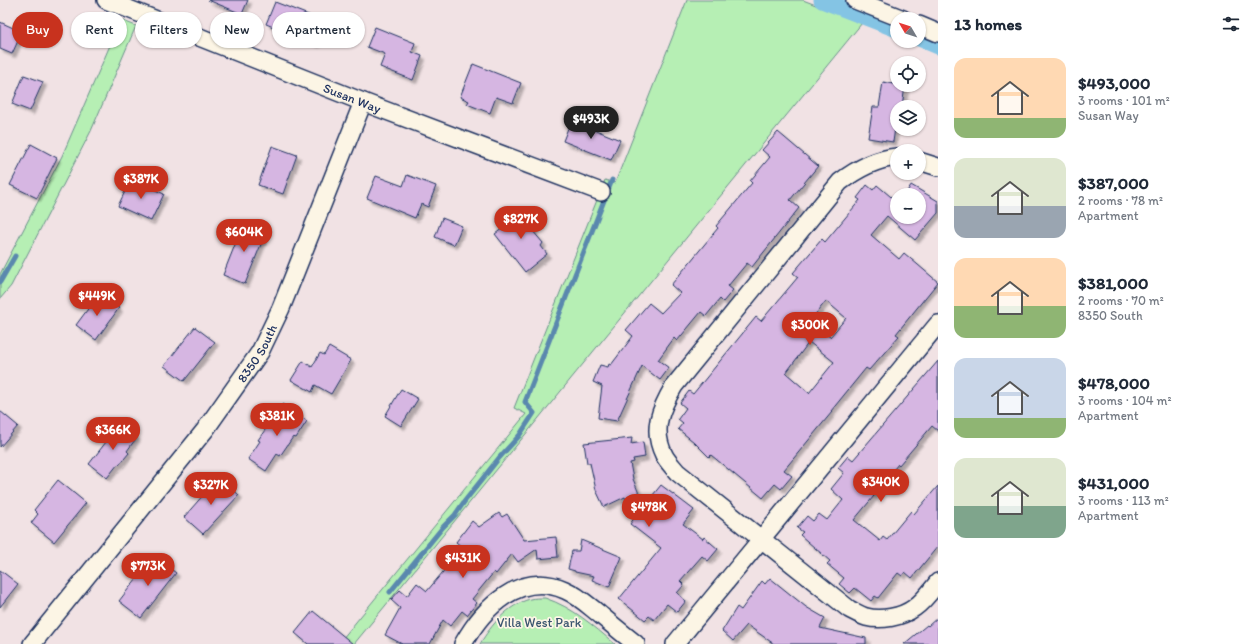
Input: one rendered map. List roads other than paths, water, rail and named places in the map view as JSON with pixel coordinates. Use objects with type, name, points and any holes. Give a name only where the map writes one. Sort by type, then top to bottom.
[{"type":"street","name":"Susan Way","points":[[106,0],[363,102],[601,192]]},
{"type":"street","points":[[855,0],[890,14]]},
{"type":"street","points":[[926,28],[938,33]]},
{"type":"street","name":"8350 South","points":[[32,644],[205,430],[260,352],[281,308],[363,102]]},
{"type":"street","points":[[890,158],[855,171],[840,182],[674,386],[664,404],[658,420],[659,439],[664,455],[677,472],[849,609],[867,617],[883,618],[898,616],[914,608],[928,595],[938,582]]},
{"type":"street","points":[[926,164],[938,168]]},
{"type":"street","points":[[675,644],[938,324]]},
{"type":"street","points":[[463,644],[475,625],[494,603],[514,590],[540,584],[553,585],[567,591],[584,602],[636,644]]},
{"type":"waterway","points":[[822,0],[890,26]]},
{"type":"waterway","points":[[926,41],[938,46]]},
{"type":"waterway","points":[[390,592],[443,527],[455,515],[499,458],[519,436],[534,413],[525,402],[612,180]]},
{"type":"waterway","points":[[0,282],[15,256]]},
{"type":"park label","name":"Villa West Park","points":[[539,622]]}]
